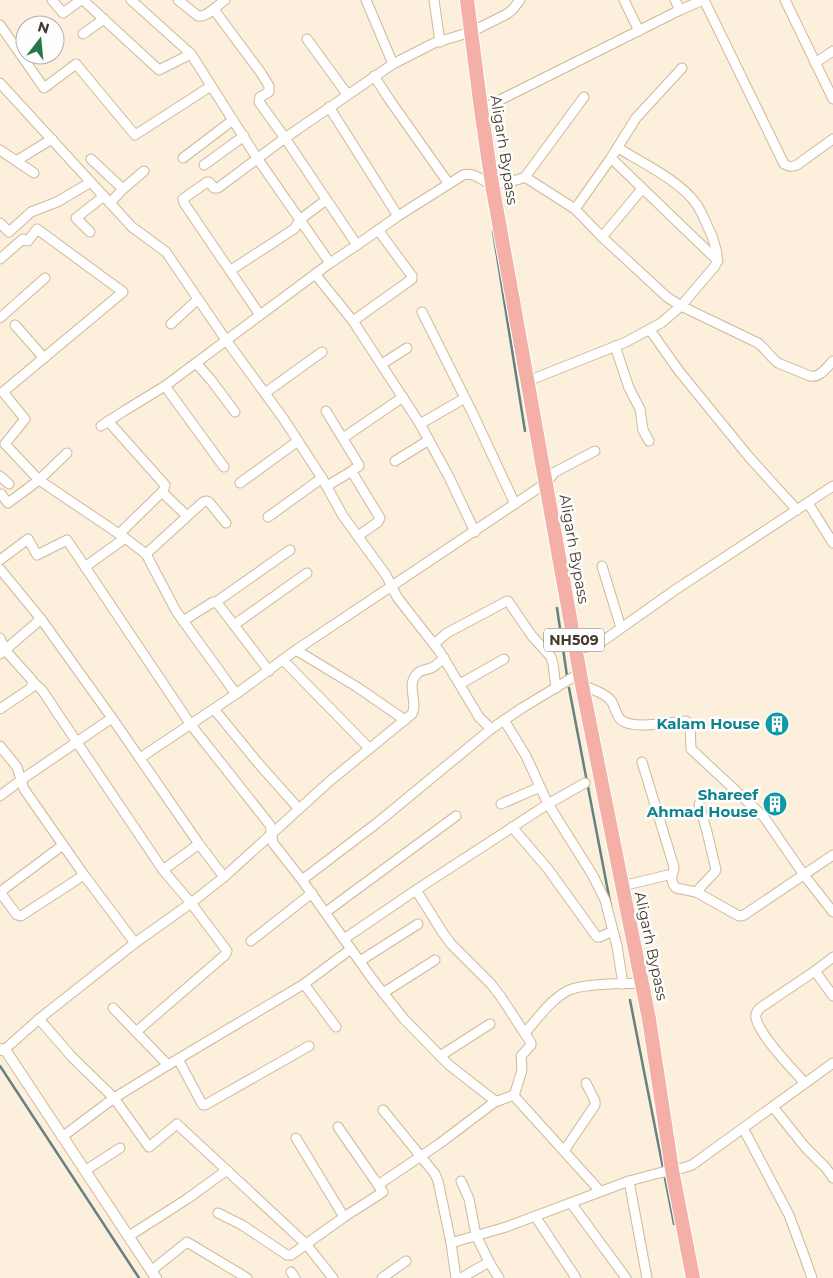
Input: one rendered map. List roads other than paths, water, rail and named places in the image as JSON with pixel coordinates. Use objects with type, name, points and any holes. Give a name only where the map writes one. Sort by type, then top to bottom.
[{"type":"highway","name":"Aligarh Bypass","points":[[467,0],[492,184],[581,679],[649,1019],[666,1172],[693,1278]]},
{"type":"street","points":[[52,0],[64,13],[82,0],[159,70],[191,54]]},
{"type":"street","points":[[131,0],[191,54],[258,158],[330,262]]},
{"type":"street","points":[[178,0],[198,16],[202,16],[225,0]]},
{"type":"street","points":[[366,0],[393,64]]},
{"type":"street","points":[[434,0],[440,42]]},
{"type":"street","points":[[260,315],[183,200],[207,182],[214,188],[218,188],[347,94],[393,64],[420,50],[471,32],[507,14],[520,0]]},
{"type":"street","points":[[624,0],[639,31]]},
{"type":"street","points":[[675,0],[680,10]]},
{"type":"street","points":[[481,109],[703,0],[784,164],[788,167],[797,165],[833,139]]},
{"type":"street","points":[[785,0],[833,100]]},
{"type":"street","points":[[215,8],[217,14],[269,86],[269,92],[260,97],[259,102],[357,245]]},
{"type":"street","points":[[83,34],[104,19]]},
{"type":"street","points":[[0,25],[44,88],[76,64],[135,135],[211,86]]},
{"type":"street","points":[[307,39],[347,94]]},
{"type":"street","points":[[815,63],[833,51]]},
{"type":"street","points":[[575,209],[618,148],[639,114],[682,68]]},
{"type":"street","points":[[374,76],[388,99],[449,184]]},
{"type":"street","points":[[0,83],[132,227],[166,252],[197,300],[265,393],[298,442],[327,486],[343,516],[386,576],[397,597],[444,658],[479,717],[491,729]]},
{"type":"street","points":[[85,567],[122,536],[162,492],[165,485],[105,423],[165,386],[330,262],[463,174],[468,173],[492,184],[525,177],[584,97]]},
{"type":"street","points":[[329,107],[398,216]]},
{"type":"street","points":[[182,158],[233,120]]},
{"type":"street","points":[[204,165],[244,136]]},
{"type":"street","points":[[16,161],[52,139]]},
{"type":"street","points":[[528,381],[650,330],[681,306],[718,261],[713,240],[704,218],[688,193],[669,179],[618,148]]},
{"type":"street","points":[[0,150],[34,174]]},
{"type":"street","points":[[611,158],[718,261]]},
{"type":"street","points":[[91,159],[122,188]]},
{"type":"street","points":[[90,232],[76,218],[107,199],[144,171]]},
{"type":"street","points":[[525,177],[575,209],[666,297],[681,306],[758,343],[778,363],[810,376],[814,377],[819,374],[833,361]]},
{"type":"street","points":[[0,223],[9,232],[31,212],[57,202],[91,182]]},
{"type":"street","points":[[602,237],[642,189]]},
{"type":"street","points":[[231,270],[294,229],[300,220],[326,200]]},
{"type":"street","points":[[0,259],[23,239],[28,241],[37,229],[123,292],[44,358],[1,390],[25,419],[5,444],[39,480],[146,554],[176,611],[236,694]]},
{"type":"street","points":[[353,321],[412,279],[412,276],[378,230]]},
{"type":"street","points":[[315,274],[353,321],[420,424],[449,477],[475,532]]},
{"type":"street","points":[[0,318],[45,278]]},
{"type":"street","points":[[171,324],[197,300]]},
{"type":"street","points":[[422,312],[515,504]]},
{"type":"street","points":[[16,325],[44,358]]},
{"type":"street","points":[[650,330],[679,371],[731,436],[797,510]]},
{"type":"street","points":[[615,346],[629,388],[640,409],[643,430],[649,441]]},
{"type":"street","points":[[382,364],[407,348]]},
{"type":"street","points":[[265,393],[322,352]]},
{"type":"street","points":[[196,363],[235,412]]},
{"type":"street","points":[[165,386],[224,466]]},
{"type":"street","points":[[343,438],[403,397]]},
{"type":"street","points":[[420,424],[465,398]]},
{"type":"street","points":[[326,411],[359,466],[327,486]]},
{"type":"street","points":[[395,461],[428,440]]},
{"type":"street","points":[[240,483],[298,442]]},
{"type":"street","points":[[140,758],[236,694],[296,650],[475,532],[546,483],[555,472],[595,451]]},
{"type":"street","points":[[0,495],[8,503],[39,480],[68,453]]},
{"type":"street","points":[[352,471],[380,518],[378,522],[358,536]]},
{"type":"street","points":[[0,476],[9,484]]},
{"type":"street","points":[[268,517],[322,478]]},
{"type":"street","points":[[576,650],[600,643],[674,590],[833,486]]},
{"type":"street","points":[[162,492],[187,516]]},
{"type":"street","points":[[146,554],[203,502],[206,501],[226,523]]},
{"type":"street","points":[[808,503],[833,543]]},
{"type":"street","points":[[0,560],[28,539],[37,555],[67,540],[191,725],[270,825],[273,843],[326,912],[383,993],[408,1024],[449,1065],[496,1101]]},
{"type":"street","points":[[183,621],[212,602],[216,602],[290,550]]},
{"type":"street","points":[[602,566],[621,628]]},
{"type":"street","points":[[0,569],[41,619],[224,877]]},
{"type":"street","points":[[234,625],[307,573]]},
{"type":"street","points":[[434,644],[447,633],[508,601],[532,636],[551,657],[556,688]]},
{"type":"street","points":[[216,602],[268,671]]},
{"type":"street","points":[[3,652],[41,619]]},
{"type":"street","points":[[0,638],[3,652],[42,690],[163,870],[191,903],[227,953],[136,1032]]},
{"type":"street","points":[[296,650],[357,687],[405,720]]},
{"type":"street","points":[[247,1278],[187,1242],[154,1274],[86,1170],[2,1050],[135,944],[224,877],[331,780],[414,713],[412,687],[414,680],[419,672],[431,668],[444,658]]},
{"type":"street","points":[[460,684],[504,658]]},
{"type":"street","points":[[283,660],[369,748]]},
{"type":"street","points":[[302,880],[377,823],[491,729],[556,688],[581,679],[606,696],[612,703],[619,718],[627,723],[641,725],[688,722],[690,724],[691,748],[764,817],[804,875],[833,912]]},
{"type":"street","points":[[0,709],[31,688],[33,682]]},
{"type":"street","points":[[214,709],[299,809]]},
{"type":"street","points":[[0,796],[112,718]]},
{"type":"street","points":[[504,720],[526,756],[548,804],[592,874],[607,904],[619,955],[623,984]]},
{"type":"street","points":[[0,746],[17,767],[24,790],[135,944]]},
{"type":"street","points":[[642,762],[674,867],[671,876],[676,888],[696,892],[738,916],[744,915],[833,855]]},
{"type":"street","points":[[344,939],[512,826],[585,783]]},
{"type":"street","points":[[501,804],[540,788]]},
{"type":"street","points":[[696,892],[716,870],[699,804]]},
{"type":"street","points":[[326,912],[456,816]]},
{"type":"street","points":[[512,826],[548,869],[597,937],[614,931]]},
{"type":"street","points":[[163,870],[199,844]]},
{"type":"street","points":[[63,845],[4,889],[2,895],[18,917],[84,875]]},
{"type":"street","points":[[622,886],[668,875],[671,876]]},
{"type":"street","points":[[416,890],[443,933],[491,984],[531,1044],[521,1056],[522,1070],[514,1096]]},
{"type":"street","points":[[251,941],[312,893]]},
{"type":"street","points":[[360,961],[418,924]]},
{"type":"street","points":[[62,1137],[114,1098],[304,984],[351,949]]},
{"type":"street","points":[[805,1084],[770,1044],[762,1032],[755,1015],[760,1008],[833,957]]},
{"type":"street","points":[[383,993],[435,960]]},
{"type":"street","points":[[815,971],[833,996]]},
{"type":"street","points":[[525,1033],[552,1003],[571,989],[582,986],[642,982]]},
{"type":"street","points":[[304,984],[336,1027]]},
{"type":"street","points":[[113,1008],[168,1065]]},
{"type":"street","points":[[39,1019],[72,1057],[114,1098],[149,1147],[177,1124],[306,1244],[333,1278]]},
{"type":"street","points":[[440,1056],[490,1024]]},
{"type":"street","points":[[178,1059],[201,1102],[205,1105],[310,1046]]},
{"type":"street","points":[[451,1243],[506,1227],[629,1181],[684,1168],[833,1063]]},
{"type":"street","points":[[564,1152],[596,1105],[586,1083]]},
{"type":"street","points":[[378,1185],[439,1144],[496,1101],[514,1096]]},
{"type":"street","points":[[514,1096],[600,1191]]},
{"type":"street","points":[[773,1107],[833,1178]]},
{"type":"street","points":[[383,1110],[435,1174],[451,1243],[456,1278]]},
{"type":"street","points":[[218,1213],[242,1225],[289,1255],[383,1192],[338,1127]]},
{"type":"street","points":[[743,1128],[789,1215],[812,1278]]},
{"type":"street","points":[[296,1138],[344,1218]]},
{"type":"street","points":[[86,1170],[120,1148]]},
{"type":"street","points":[[129,1236],[187,1199],[227,1170]]},
{"type":"street","points":[[462,1181],[476,1235],[488,1262],[499,1278]]},
{"type":"street","points":[[629,1181],[648,1278]]},
{"type":"street","points":[[571,1203],[626,1278]]},
{"type":"street","points":[[535,1216],[576,1278]]},
{"type":"street","points":[[382,1278],[406,1261]]},
{"type":"street","points":[[461,1278],[488,1262]]},
{"type":"waterway","points":[[493,231],[525,431]]},
{"type":"waterway","points":[[557,608],[567,676]]},
{"type":"waterway","points":[[569,688],[611,907]]},
{"type":"waterway","points":[[630,1000],[674,1224]]},
{"type":"waterway","points":[[0,1066],[139,1278]]},
{"type":"place","name":"Kalam House","points":[[777,724]]},
{"type":"place","name":"Shareef Ahmad House","points":[[775,804]]}]
